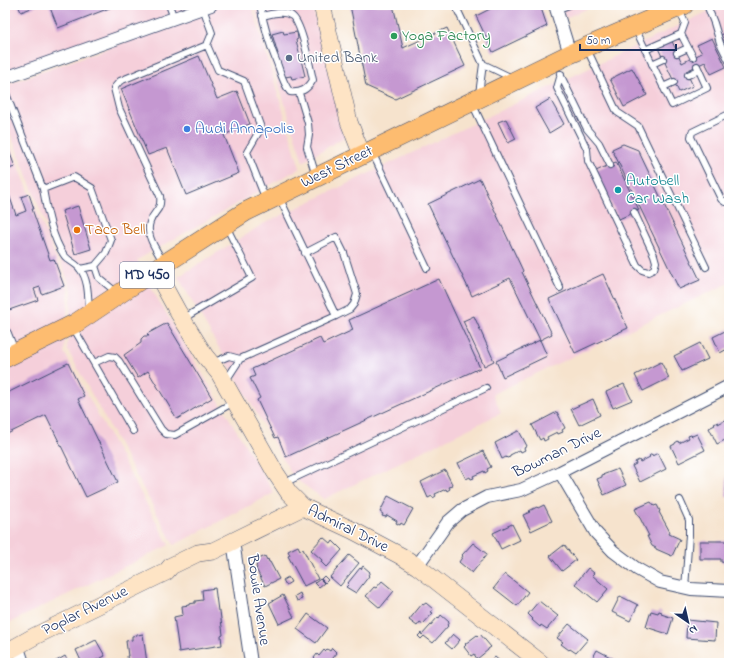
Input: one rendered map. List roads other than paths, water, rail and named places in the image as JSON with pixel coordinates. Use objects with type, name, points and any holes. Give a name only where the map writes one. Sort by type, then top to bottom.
[{"type":"main road","name":"West Street","points":[[9,356],[73,325],[159,267],[245,212],[516,80],[568,59],[671,9]]},
{"type":"street","points":[[322,5],[349,122],[367,152]]},
{"type":"street","points":[[5,78],[207,6]]},
{"type":"street","points":[[556,8],[568,59]]},
{"type":"street","name":"Admiral Drive","points":[[159,267],[182,319],[204,356],[219,373],[275,472],[289,493],[303,507],[352,530],[417,566],[541,663]]},
{"type":"street","points":[[5,334],[9,356]]},
{"type":"street","name":"Bowman Drive","points":[[417,566],[448,522],[462,510],[488,497],[521,490],[560,472],[729,386]]},
{"type":"street","points":[[560,472],[596,533],[613,551],[637,569],[660,582],[685,588],[729,591]]},
{"type":"street","name":"Poplar Avenue","points":[[11,649],[166,572],[171,566],[198,553],[213,551],[303,507]]},
{"type":"street","name":"Bowie Avenue","points":[[233,541],[253,663]]},
{"type":"street","points":[[11,649],[23,663]]},
{"type":"lane","points":[[169,5],[174,18]]},
{"type":"lane","points":[[260,5],[262,16],[270,45],[284,84],[290,92],[299,93],[310,85],[313,80],[300,28],[293,16],[282,12],[262,16]]},
{"type":"lane","points":[[556,8],[569,5]]},
{"type":"lane","points":[[708,5],[720,43],[729,61]]},
{"type":"lane","points":[[159,267],[149,236],[150,222],[161,204],[160,196],[119,108],[114,88],[120,81],[207,45],[212,33],[207,6]]},
{"type":"lane","points":[[646,50],[681,34],[685,23],[671,9]]},
{"type":"lane","points":[[458,12],[483,64],[475,100],[560,288]]},
{"type":"lane","points":[[634,27],[672,104],[707,88],[698,68],[688,75]]},
{"type":"lane","points":[[681,34],[693,57]]},
{"type":"lane","points":[[207,45],[218,70],[244,81],[261,128],[247,152],[272,199],[305,253],[336,316]]},
{"type":"lane","points":[[677,53],[688,48]]},
{"type":"lane","points":[[568,59],[587,129],[599,143],[610,165]]},
{"type":"lane","points":[[568,59],[557,88],[587,149],[588,161],[637,265],[642,270],[648,272],[654,269],[656,262],[634,212]]},
{"type":"lane","points":[[568,59],[617,112],[638,126],[706,267]]},
{"type":"lane","points":[[652,64],[664,59]]},
{"type":"lane","points":[[483,64],[516,80]]},
{"type":"lane","points":[[663,87],[674,82]]},
{"type":"lane","points":[[5,91],[42,189],[57,241],[64,256],[80,269],[85,276],[90,314]]},
{"type":"lane","points":[[299,93],[308,123],[309,135],[307,147],[316,177]]},
{"type":"lane","points":[[729,114],[692,132],[691,137],[721,199],[725,202],[729,201]]},
{"type":"lane","points":[[367,152],[427,268]]},
{"type":"lane","points":[[42,189],[74,177],[92,188],[111,240],[106,252],[95,266],[80,269]]},
{"type":"lane","points":[[182,319],[252,278],[225,224]]},
{"type":"lane","points":[[225,383],[240,359],[336,316],[354,304],[357,294],[344,253],[336,237],[305,253]]},
{"type":"lane","points":[[95,266],[99,278],[119,294]]},
{"type":"lane","points":[[73,325],[133,431]]},
{"type":"lane","points":[[94,363],[109,356],[115,357],[119,361],[161,429],[166,434],[175,435],[234,401]]},
{"type":"lane","points":[[210,363],[230,356],[240,359]]},
{"type":"lane","points":[[283,484],[486,388]]},
{"type":"lane","points":[[680,500],[690,520],[685,588]]},
{"type":"place","name":"Yoga Factory","points":[[394,36]]},
{"type":"place","name":"United Bank","points":[[289,58]]},
{"type":"place","name":"Audi Annapolis","points":[[187,129]]},
{"type":"place","name":"Autobell Car Wash","points":[[618,190]]},
{"type":"place","name":"Taco Bell","points":[[77,230]]}]
